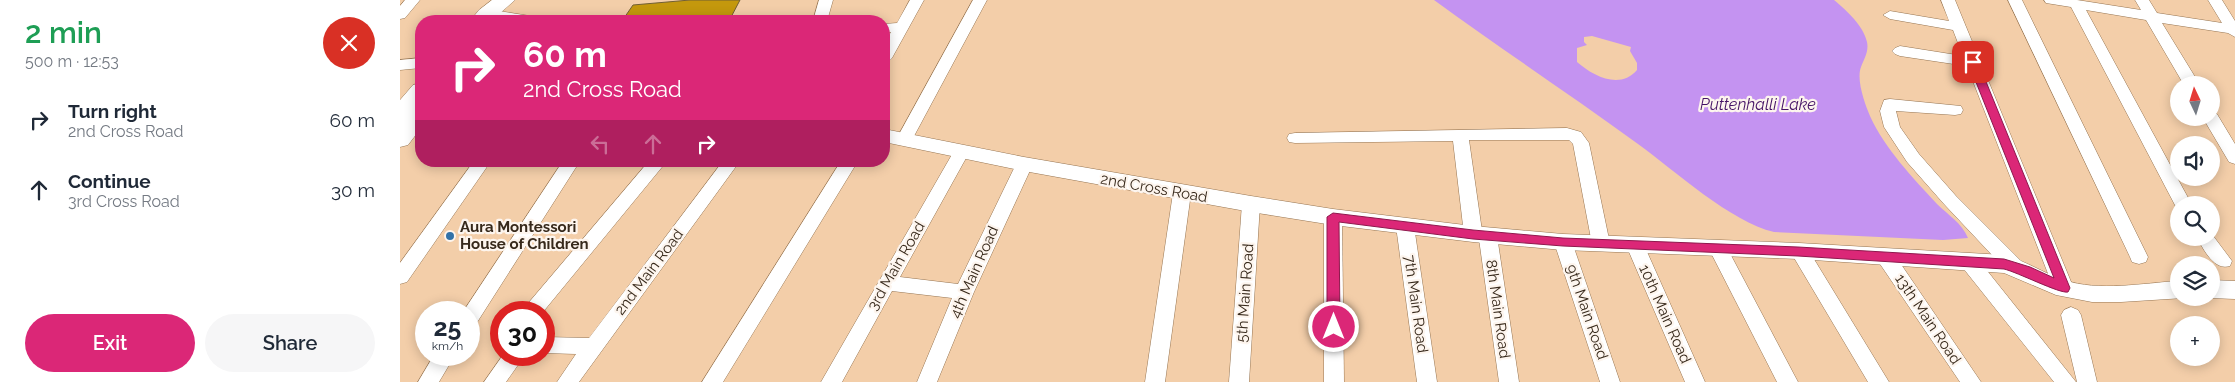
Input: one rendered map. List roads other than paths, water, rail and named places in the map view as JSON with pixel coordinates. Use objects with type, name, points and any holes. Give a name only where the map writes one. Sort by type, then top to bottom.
[{"type":"main road","points":[[494,14],[523,0]]},
{"type":"main road","points":[[400,115],[415,103]]},
{"type":"main road","points":[[400,138],[415,109]]},
{"type":"street","points":[[400,15],[413,0]]},
{"type":"street","points":[[822,15],[826,0]]},
{"type":"street","points":[[890,48],[918,0]]},
{"type":"street","points":[[905,138],[980,0]]},
{"type":"street","points":[[1948,0],[2064,288]]},
{"type":"street","points":[[2015,0],[2139,257]]},
{"type":"street","points":[[2056,0],[2234,31]]},
{"type":"street","points":[[2142,0],[2187,76]]},
{"type":"street","points":[[2215,0],[2234,31]]},
{"type":"street","points":[[2076,4],[2178,196]]},
{"type":"street","points":[[1890,16],[1959,27]]},
{"type":"street","points":[[890,28],[902,27]]},
{"type":"street","points":[[1900,51],[1973,62]]},
{"type":"street","points":[[400,65],[415,64]]},
{"type":"street","points":[[1955,110],[1890,104],[1888,111],[1892,127],[1913,158],[1950,200],[2014,266]]},
{"type":"street","points":[[2216,126],[2235,158]]},
{"type":"street","points":[[1295,138],[1567,133],[1575,136],[1581,143],[1601,244]]},
{"type":"street","name":"8th Main Road","points":[[1460,134],[1509,382]]},
{"type":"street","name":"2nd Cross Road","points":[[890,136],[1024,164],[1182,192],[1333,217],[1405,226],[1563,242],[1798,251],[2014,266],[2064,288],[2092,292],[2170,290]]},
{"type":"street","name":"3rd Main Road","points":[[832,382],[962,151]]},
{"type":"street","name":"4th Main Road","points":[[927,382],[964,292],[1024,164]]},
{"type":"street","points":[[400,277],[479,167]]},
{"type":"street","points":[[480,302],[568,167]]},
{"type":"street","points":[[541,301],[655,167]]},
{"type":"street","name":"2nd Main Road","points":[[567,382],[728,167]]},
{"type":"street","points":[[712,382],[846,167]]},
{"type":"street","points":[[1155,382],[1182,192]]},
{"type":"street","name":"5th Main Road","points":[[1238,382],[1252,204]]},
{"type":"street","points":[[1333,217],[1334,382]]},
{"type":"street","name":"7th Main Road","points":[[1405,226],[1427,382]]},
{"type":"street","name":"9th Main Road","points":[[1563,242],[1610,382]]},
{"type":"street","name":"10th Main Road","points":[[1635,245],[1695,382]]},
{"type":"street","points":[[2212,246],[2223,260]]},
{"type":"street","points":[[1718,249],[1788,382]]},
{"type":"street","points":[[1798,251],[1879,382]]},
{"type":"street","name":"13th Main Road","points":[[1885,256],[1971,382]]},
{"type":"street","points":[[1970,263],[2066,382]]},
{"type":"street","points":[[886,283],[964,292]]},
{"type":"street","points":[[2220,289],[2235,290]]},
{"type":"street","points":[[2071,314],[2087,382]]},
{"type":"street","points":[[555,345],[594,346]]},
{"type":"street","points":[[428,382],[438,366]]},
{"type":"street","points":[[494,382],[506,366]]},
{"type":"water","name":"Puttenhalli Lake","points":[[1434,0],[1834,0],[1854,19],[1862,30],[1867,42],[1866,55],[1860,72],[1860,85],[1876,128],[1900,163],[1958,224],[1968,238],[1943,240],[1774,232],[1757,226],[1722,207],[1613,126]],"holes":[[[1592,36],[1631,47],[1630,51],[1637,63],[1637,70],[1623,79],[1607,79],[1591,72],[1577,62],[1577,48],[1587,45],[1584,42],[1584,37]]]},
{"type":"place","name":"Aura Montessori House of Children","points":[[450,236]]}]
